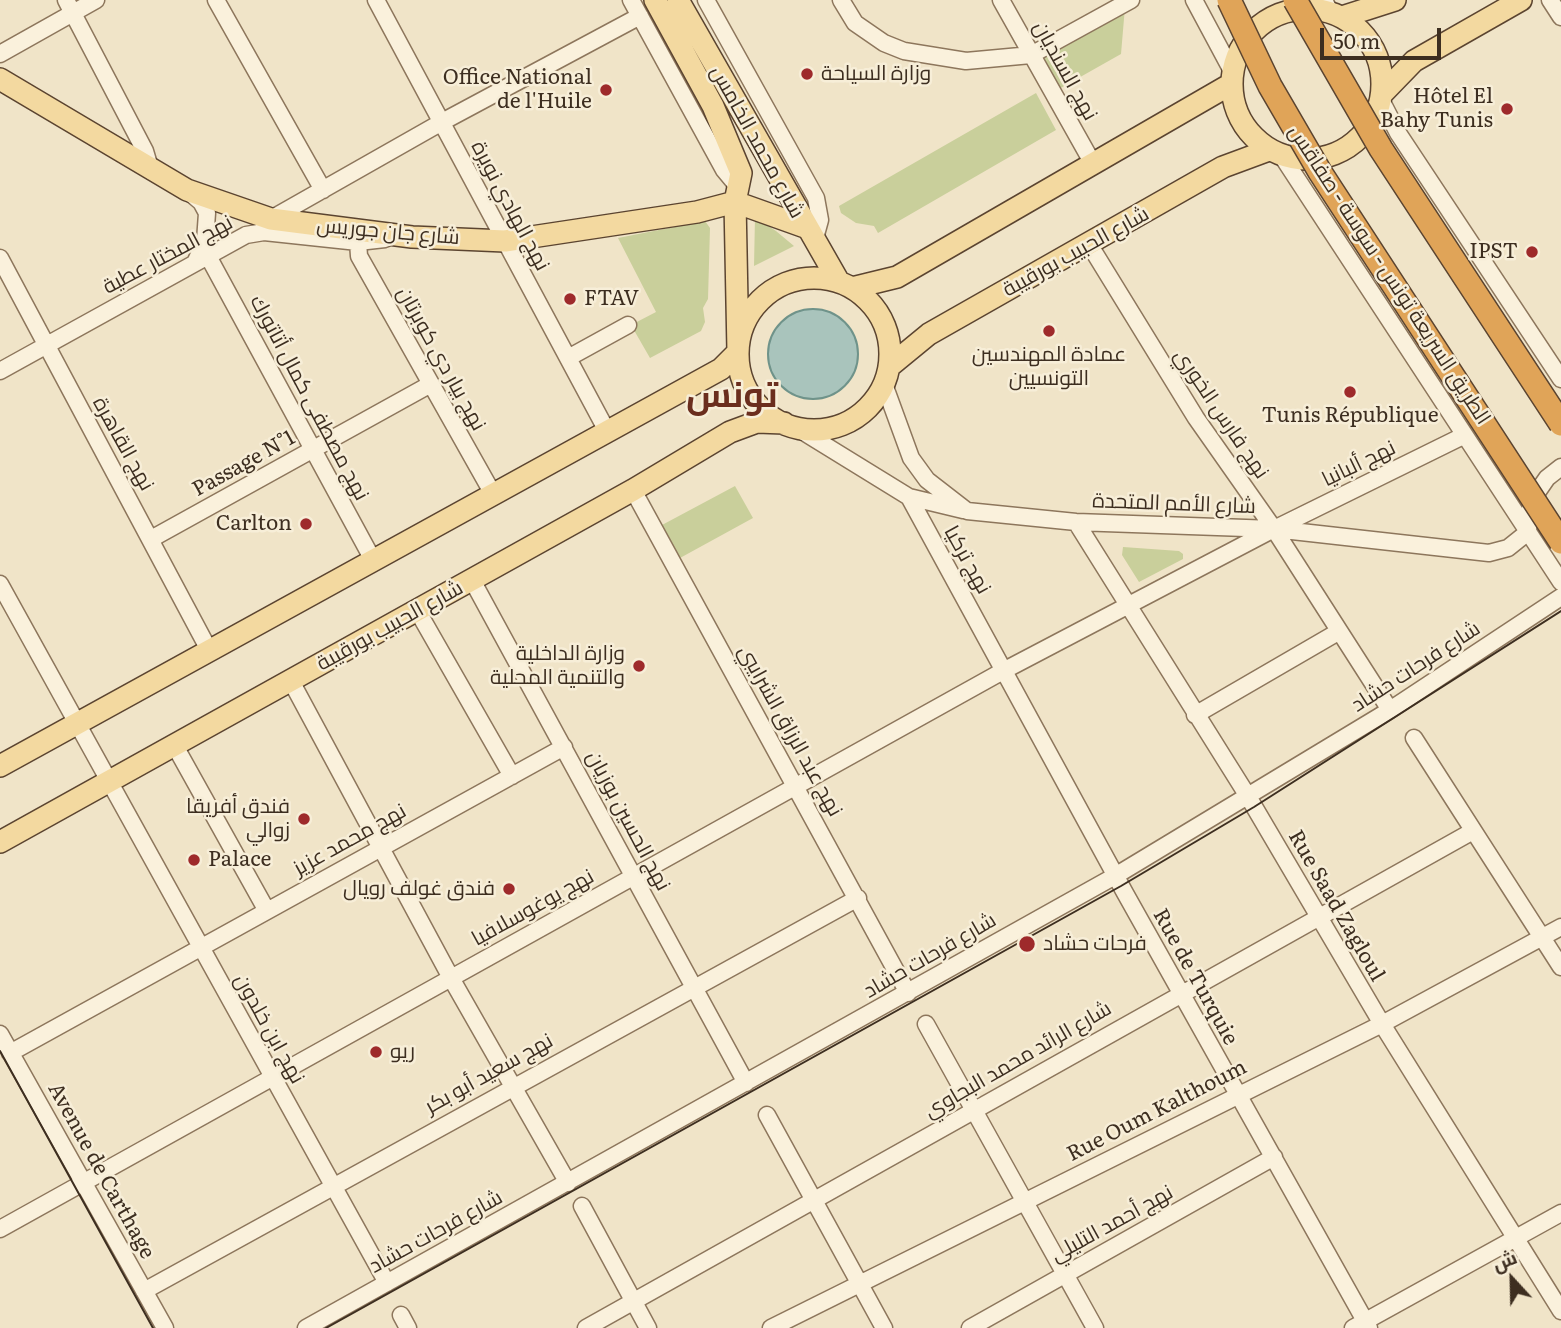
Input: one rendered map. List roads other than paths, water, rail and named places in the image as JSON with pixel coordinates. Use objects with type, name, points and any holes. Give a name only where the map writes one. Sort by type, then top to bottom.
[{"type":"highway","name":"الطريق السريعة تونس - سوسة - صفاقس","points":[[1229,0],[1270,86],[1320,172],[1561,542]]},
{"type":"highway","points":[[1296,0],[1381,149],[1561,424]]},
{"type":"main road","name":"شارع محمد الخامس","points":[[654,0],[726,131],[741,173],[737,195],[738,352]]},
{"type":"main road","name":"شارع محمد الخامس","points":[[678,0],[809,234],[845,285]]},
{"type":"main road","points":[[1395,0],[1384,6],[1292,10],[1268,20],[1248,37],[1232,78],[1239,119],[1252,136],[1275,153],[1304,160],[1339,153],[1366,132],[1381,97],[1414,61],[1521,0]]},
{"type":"main road","points":[[1332,10],[1355,26],[1374,49],[1382,76],[1381,97]]},
{"type":"main road","points":[[845,285],[864,297],[883,321],[890,350],[887,375],[867,409],[842,425],[812,430],[790,426],[754,401],[746,387],[738,352],[744,325],[751,312],[771,292],[804,279],[845,285],[897,277],[1232,78]]},
{"type":"main road","name":"شارع جان جوريس","points":[[0,79],[187,190],[271,219],[412,237],[505,241],[671,217],[737,195]]},
{"type":"main road","name":"شارع الحبيب بورقيبة","points":[[887,375],[929,334],[1223,167],[1275,153]]},
{"type":"main road","points":[[737,195],[809,234]]},
{"type":"main road","points":[[0,766],[720,369],[738,352]]},
{"type":"main road","name":"شارع الحبيب بورقيبة","points":[[0,842],[112,789],[175,746],[633,490],[742,426],[757,422],[790,426]]},
{"type":"street","points":[[0,54],[69,6],[96,0]]},
{"type":"street","points":[[216,0],[323,190]]},
{"type":"street","name":"نهج الهادي نويرة","points":[[376,0],[607,431]]},
{"type":"street","name":"شارع محمد الخامس","points":[[631,0],[737,195]]},
{"type":"street","points":[[706,0],[811,188],[820,220],[809,234]]},
{"type":"street","points":[[841,0],[855,23],[867,34],[904,51],[966,61],[1031,55],[1131,0]]},
{"type":"street","name":"نهج السنديان","points":[[1001,0],[1092,162]]},
{"type":"street","points":[[1194,0],[1232,78]]},
{"type":"street","points":[[1550,0],[1561,17]]},
{"type":"street","points":[[69,6],[145,151],[151,171]]},
{"type":"street","points":[[271,219],[442,122],[640,16]]},
{"type":"street","points":[[1381,97],[1398,133],[1561,379]]},
{"type":"street","points":[[1275,153],[1561,582]]},
{"type":"street","points":[[187,190],[201,202],[207,213],[202,259]]},
{"type":"street","name":"نهج المختار عطية","points":[[0,371],[246,235],[264,232],[358,242],[412,237]]},
{"type":"street","name":"نهج بيار دي كوبرتان","points":[[358,242],[359,256],[493,494]]},
{"type":"street","name":"نهج فارس الخوري","points":[[1090,244],[1196,418],[1273,529],[1390,710]]},
{"type":"street","name":"نهج القاهرة","points":[[0,258],[45,347],[209,650]]},
{"type":"street","name":"نهج مصطفى كمال أتاتورك","points":[[202,259],[313,450],[373,560]]},
{"type":"street","points":[[568,358],[628,325]]},
{"type":"street","points":[[887,375],[911,458],[927,480],[967,511]]},
{"type":"street","name":"Passage N°1","points":[[151,539],[431,384]]},
{"type":"street","points":[[790,426],[909,497]]},
{"type":"street","name":"نهج ألبانيا","points":[[1128,607],[1273,529],[1463,436]]},
{"type":"street","points":[[1528,532],[1529,512],[1536,494],[1547,478],[1561,467]]},
{"type":"street","name":"نهج عبد الرزاق الشرايبي","points":[[633,490],[908,993]]},
{"type":"street","name":"شارع الأمم المتحدة","points":[[909,497],[967,511],[1076,522],[1273,529],[1489,553],[1508,548],[1528,532]]},
{"type":"street","name":"نهج تركيا","points":[[909,497],[989,644]]},
{"type":"street","name":"Rue Saad Zagloul","points":[[1076,522],[1249,798],[1317,918],[1561,1311]]},
{"type":"street","name":"نهج الحسين بوزيان","points":[[472,580],[744,1080]]},
{"type":"street","name":"نهج ابن خلدون","points":[[0,584],[271,1078],[334,1184],[387,1283]]},
{"type":"street","name":"شارع فرحات حشاد","points":[[306,1328],[744,1080],[908,993],[1249,798],[1390,710],[1561,597]]},
{"type":"street","name":"نهج يوغوسلافيا","points":[[0,1229],[1003,671],[1128,607]]},
{"type":"street","points":[[417,610],[512,776]]},
{"type":"street","points":[[1195,715],[1338,632]]},
{"type":"street","name":"Rue de Turquie","points":[[989,644],[1115,876],[1274,1157],[1362,1326]]},
{"type":"street","points":[[291,681],[450,978],[568,1182]]},
{"type":"street","points":[[1414,738],[1561,967]]},
{"type":"street","points":[[175,746],[267,911]]},
{"type":"street","name":"نهج محمد عزيز","points":[[10,1053],[564,747]]},
{"type":"street","name":"شارع الرائد محمد البجاوي","points":[[586,1328],[814,1203],[973,1109],[1473,831]]},
{"type":"street","name":"نهج سعيد أبو بكر","points":[[144,1290],[858,898]]},
{"type":"street","name":"Rue Oum Kalthoum","points":[[771,1328],[1382,1024],[1561,927]]},
{"type":"street","points":[[926,1024],[1095,1328]]},
{"type":"street","name":"Avenue de Carthage","points":[[0,1034],[166,1328]]},
{"type":"street","points":[[767,1115],[884,1328]]},
{"type":"street","name":"نهج أحمد التليلي","points":[[970,1328],[1274,1157]]},
{"type":"street","points":[[582,1206],[648,1328]]},
{"type":"street","points":[[1362,1326],[1561,1213]]},
{"type":"water","points":[[813,309],[830,313],[845,322],[854,337],[858,354],[854,371],[845,386],[830,395],[813,399],[796,395],[781,386],[772,371],[768,354],[772,337],[781,322],[796,313]]},
{"type":"tram line","points":[[326,1328],[1121,886],[1254,807],[1561,611]]},
{"type":"tram line","points":[[0,1051],[153,1328]]},
{"type":"place","name":"وزارة السياحة","points":[[807,74]]},
{"type":"place","name":"Office National de l'Huile","points":[[606,90]]},
{"type":"place","name":"Hôtel El Bahy Tunis","points":[[1507,109]]},
{"type":"place","name":"IPST","points":[[1532,252]]},
{"type":"place","name":"FTAV","points":[[570,299]]},
{"type":"place","name":"عمادة المهندسين التونسيين","points":[[1049,331]]},
{"type":"place","name":"Tunis République","points":[[1350,392]]},
{"type":"place","name":"Carlton","points":[[306,524]]},
{"type":"place","name":"وزارة الداخلية والتنمية المحلية","points":[[639,666]]},
{"type":"place","name":"فندق أفريقا زوالي","points":[[304,819]]},
{"type":"place","name":"Palace","points":[[194,860]]},
{"type":"place","name":"فندق غولف رويال","points":[[509,889]]},
{"type":"place","name":"فرحات حشاد","points":[[1027,944]]},
{"type":"place","name":"ريو","points":[[376,1052]]},
{"type":"district","name":"تونس","points":[[732,397]]}]
